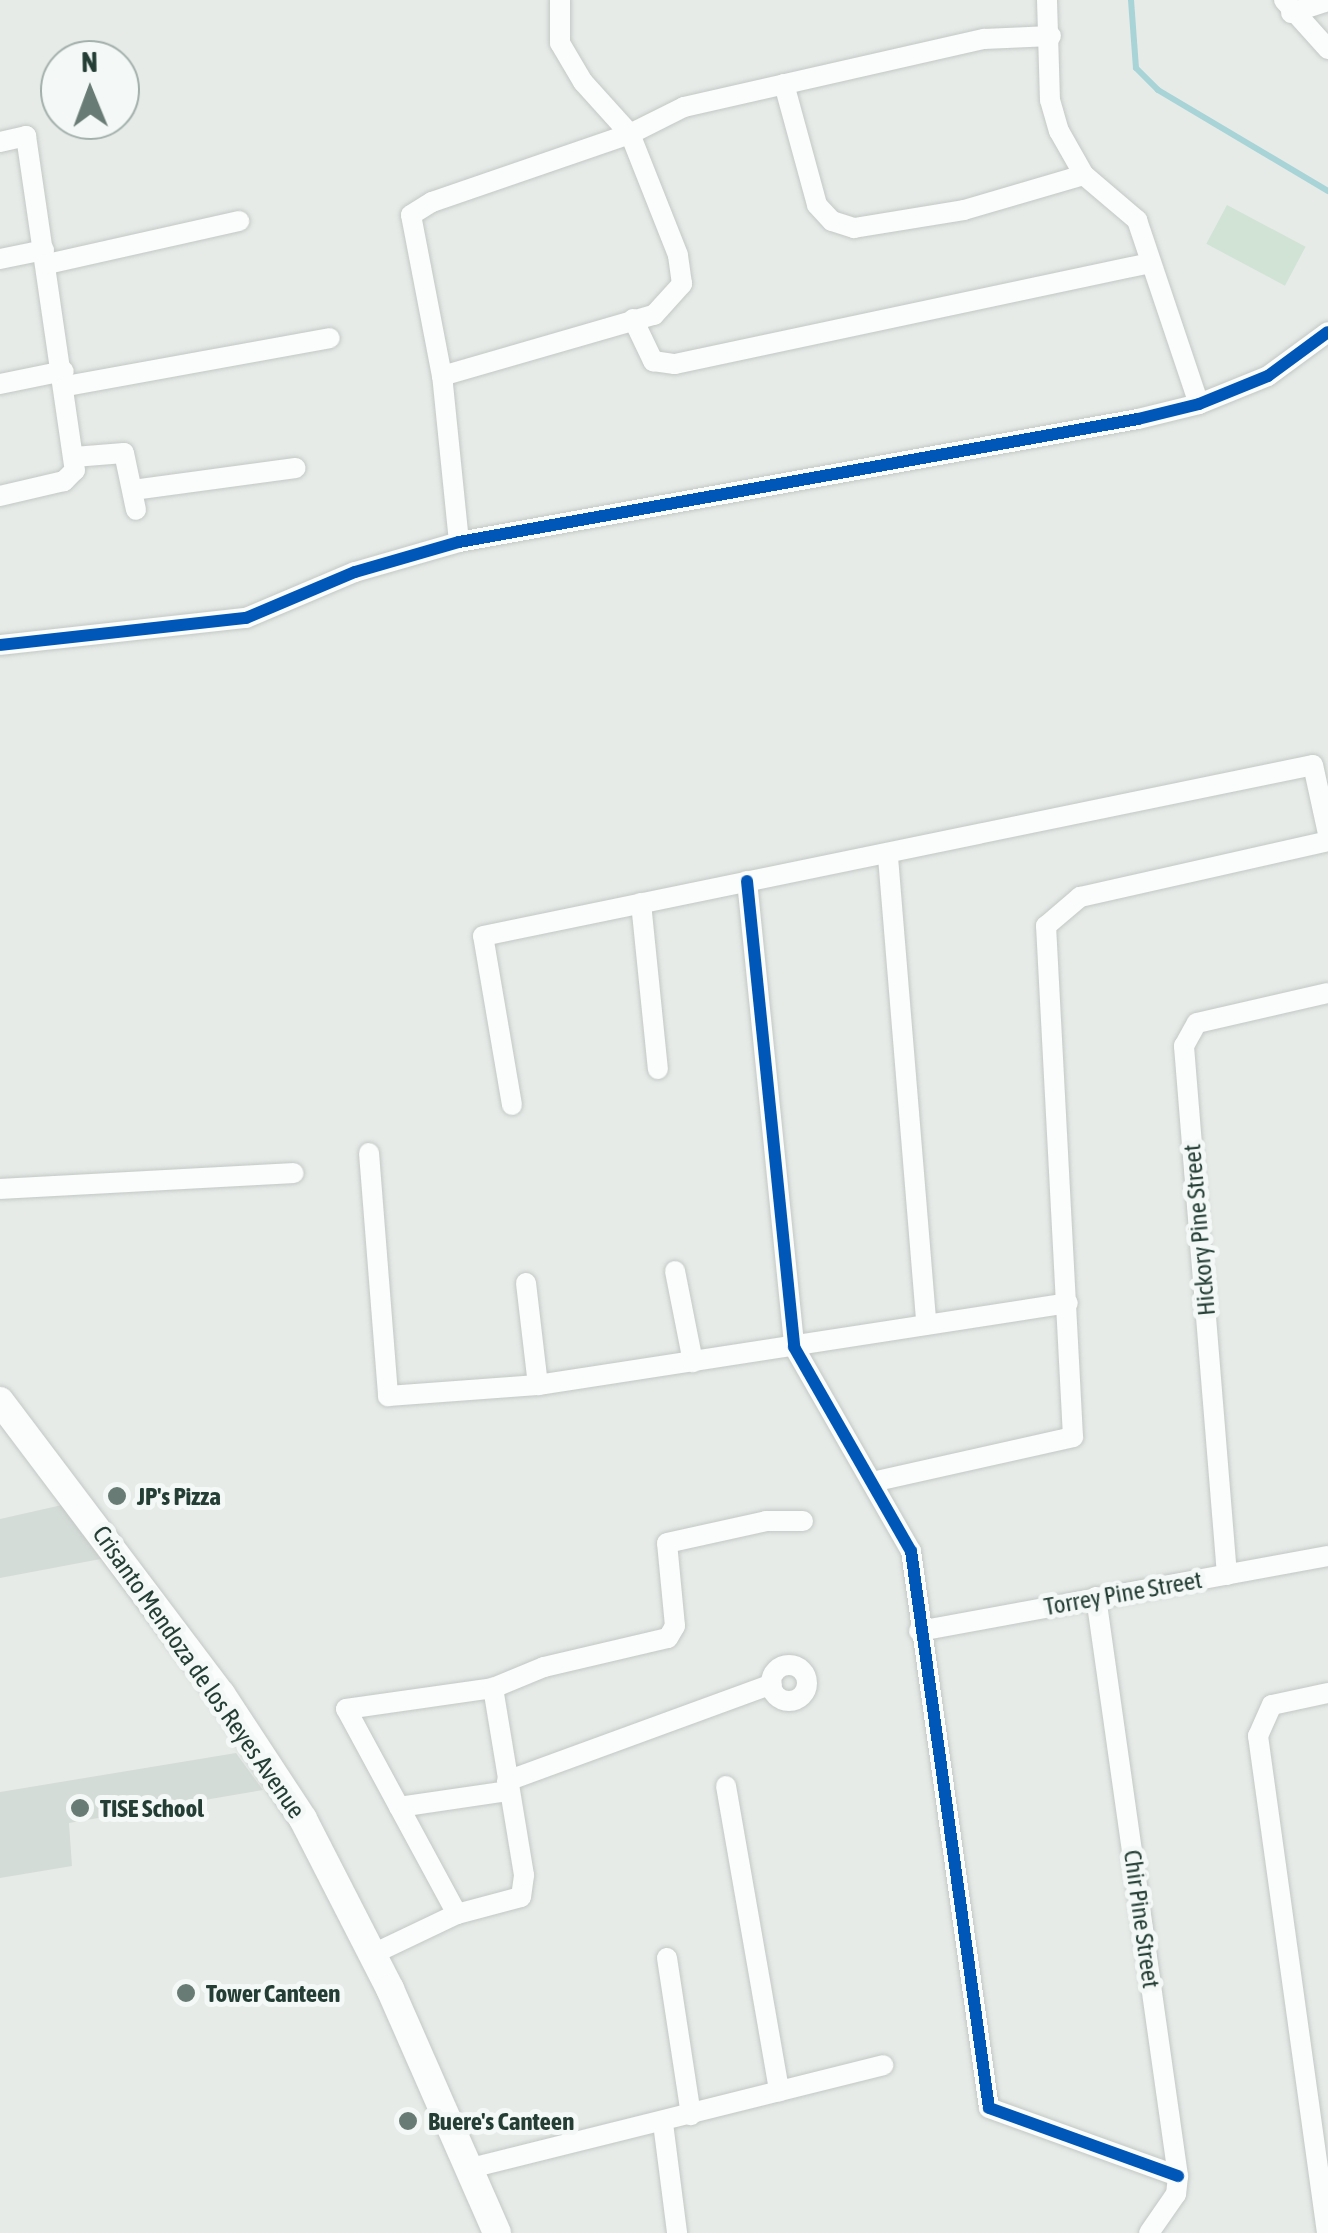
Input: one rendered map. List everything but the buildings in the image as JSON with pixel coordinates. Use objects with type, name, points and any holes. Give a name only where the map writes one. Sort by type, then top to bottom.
[{"type":"main road","name":"Crisanto Mendoza de los Reyes Avenue","points":[[0,1400],[222,1694],[304,1819],[373,1954],[472,2168],[496,2233]]},
{"type":"street","points":[[442,376],[654,315],[682,284],[678,255],[630,134],[583,82],[560,42],[560,0]]},
{"type":"street","points":[[1047,0],[1050,100],[1084,174],[1136,220],[1199,404]]},
{"type":"street","points":[[1287,6],[1328,1]]},
{"type":"street","points":[[1287,6],[1328,49]]},
{"type":"street","points":[[459,542],[442,376],[411,215],[432,202],[630,134],[684,107],[984,39],[1051,36]]},
{"type":"street","points":[[784,84],[818,205],[832,221],[854,228],[964,210],[1084,174]]},
{"type":"street","points":[[0,142],[26,136],[65,379],[75,470],[64,481],[0,496]]},
{"type":"street","points":[[0,259],[46,256],[239,221]]},
{"type":"street","points":[[633,319],[653,362],[675,364],[1149,262]]},
{"type":"street","points":[[0,646],[246,618],[355,572],[459,542],[904,465],[1199,404],[1268,376],[1328,332]]},
{"type":"street","points":[[0,384],[65,379],[330,338]]},
{"type":"street","points":[[74,456],[124,453],[135,500],[296,468]]},
{"type":"street","points":[[512,1105],[483,936],[746,881],[888,857],[1312,765],[1328,838],[1080,898],[1046,926],[1073,1437],[872,1482]]},
{"type":"street","points":[[888,857],[926,1324]]},
{"type":"street","points":[[746,881],[794,1347],[911,1551],[919,1630],[989,2108],[1178,2176],[1176,2194],[1149,2233]]},
{"type":"street","points":[[641,903],[658,1069]]},
{"type":"street","name":"Hickory Pine Street","points":[[1226,1574],[1184,1046],[1196,1024],[1328,993]]},
{"type":"street","points":[[369,1153],[388,1396],[538,1385],[1068,1304]]},
{"type":"street","points":[[0,1189],[294,1173]]},
{"type":"street","points":[[675,1272],[693,1362]]},
{"type":"street","points":[[526,1283],[538,1385]]},
{"type":"street","points":[[456,1914],[346,1709],[494,1688],[544,1667],[668,1638],[675,1626],[666,1542],[766,1520],[803,1521]]},
{"type":"street","name":"Torrey Pine Street","points":[[919,1630],[1328,1556]]},
{"type":"street","name":"Chir Pine Street","points":[[1096,1597],[1178,2176]]},
{"type":"street","points":[[399,1807],[508,1786],[772,1684]]},
{"type":"street","points":[[373,1954],[456,1914],[521,1897],[524,1875],[494,1688]]},
{"type":"street","points":[[1327,2233],[1258,1736],[1272,1706],[1328,1693]]},
{"type":"street","points":[[726,1786],[779,2091]]},
{"type":"street","points":[[667,1958],[691,2115]]},
{"type":"street","points":[[472,2168],[663,2123],[883,2064]]},
{"type":"street","points":[[663,2123],[678,2233]]},
{"type":"shaded area","points":[[62,1505],[106,1558],[0,1578],[0,1519]]},
{"type":"shaded area","name":"TISE School","points":[[236,1753],[263,1790],[69,1823],[72,1866],[0,1878],[0,1792]]},
{"type":"green space","points":[[1227,205],[1306,247],[1285,286],[1206,244]]},
{"type":"waterway","points":[[1131,0],[1136,68],[1158,90],[1328,191]]},
{"type":"cycle path","points":[[0,645],[246,618],[355,572],[459,542],[1138,419],[1199,404],[1268,376],[1328,332]]},
{"type":"cycle path","points":[[747,881],[794,1347],[911,1551],[989,2108],[1178,2176]]},
{"type":"place","name":"JP's Pizza","points":[[117,1496]]},
{"type":"place","name":"TISE School","points":[[80,1808]]},
{"type":"place","name":"Tower Canteen","points":[[186,1993]]},
{"type":"place","name":"Buere's Canteen","points":[[408,2121]]}]
